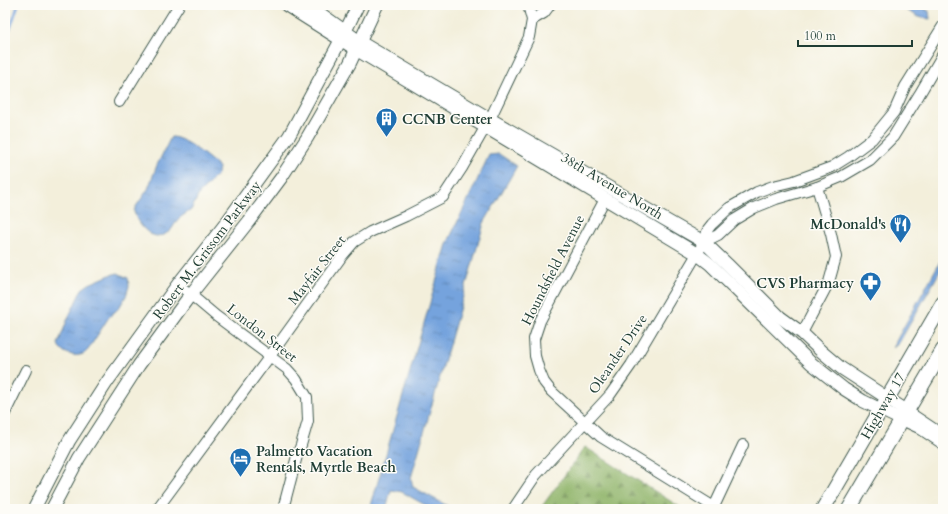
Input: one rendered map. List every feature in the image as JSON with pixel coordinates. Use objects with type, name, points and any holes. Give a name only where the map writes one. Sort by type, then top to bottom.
[{"type":"highway","name":"Highway 17","points":[[823,509],[943,302]]},
{"type":"highway","name":"Highway 17","points":[[849,509],[943,350]]},
{"type":"main road","name":"38th Avenue North","points":[[286,5],[343,36],[487,124],[605,199],[697,254],[710,264],[811,363],[844,389],[863,401],[884,404]]},
{"type":"main road","name":"38th Avenue North","points":[[303,5],[318,12],[343,36]]},
{"type":"main road","name":"Robert M. Grissom Parkway","points":[[34,509],[69,441],[107,382],[178,284],[223,228],[289,136],[358,5]]},
{"type":"main road","name":"Robert M. Grissom Parkway","points":[[52,509],[79,458],[139,365],[191,294],[281,178],[307,138],[350,63],[377,5]]},
{"type":"main road","name":"38th Avenue North","points":[[487,124],[704,242],[780,316],[802,333],[822,352],[884,404],[905,416]]},
{"type":"street","points":[[119,102],[179,5]]},
{"type":"street","name":"Mayfair Street","points":[[158,509],[342,256],[354,242],[370,232],[406,216],[442,197],[462,168],[487,124],[529,36],[532,20],[528,5]]},
{"type":"street","points":[[532,20],[544,13],[550,5]]},
{"type":"street","name":"Oleander Drive","points":[[513,509],[536,475],[610,395],[631,365],[704,242],[708,229],[712,224],[729,208],[757,192],[794,181],[832,167],[872,139],[894,112],[905,87],[943,26]]},
{"type":"street","name":"Oleander Drive","points":[[704,242],[718,235],[734,220],[754,208],[776,199],[817,187],[841,177],[870,160],[893,137],[943,54]]},
{"type":"street","points":[[802,333],[829,282],[836,257],[817,187]]},
{"type":"street","name":"Houndsfield Avenue","points":[[605,199],[540,321],[534,339],[538,370],[544,382],[551,391],[601,437],[713,508]]},
{"type":"street","name":"London Street","points":[[178,284],[216,316],[287,369],[296,379],[307,397],[308,421],[283,509]]},
{"type":"street","points":[[5,414],[26,370]]},
{"type":"street","points":[[905,416],[934,429],[943,436]]},
{"type":"street","points":[[905,416],[919,428],[943,444]]},
{"type":"street","points":[[713,508],[743,445]]},
{"type":"green space","points":[[585,447],[683,509],[540,509]]},
{"type":"water","points":[[897,5],[918,5],[929,11],[930,19],[919,17]]},
{"type":"water","points":[[171,137],[182,140],[203,154],[219,167],[218,174],[199,194],[191,210],[178,219],[171,230],[164,235],[156,236],[150,234],[143,228],[137,220],[134,212],[135,208],[148,189],[157,165]]},
{"type":"water","points":[[499,154],[517,166],[484,223],[411,478],[413,487],[453,509],[432,509],[402,492],[391,490],[386,509],[370,509],[447,244],[489,155]]},
{"type":"water","points":[[943,256],[943,266],[899,343],[893,348],[896,341]]},
{"type":"water","points":[[118,273],[128,278],[129,286],[126,296],[119,308],[109,317],[85,353],[80,355],[72,355],[62,350],[58,344],[68,318],[82,289],[89,284]]},
{"type":"waterway","points":[[10,29],[18,5]]},
{"type":"place","name":"CCNB Center","points":[[387,138]]},
{"type":"place","name":"McDonald's","points":[[901,244]]},
{"type":"place","name":"CVS Pharmacy","points":[[870,302]]},
{"type":"place","name":"Palmetto Vacation Rentals, Myrtle Beach","points":[[241,478]]}]
